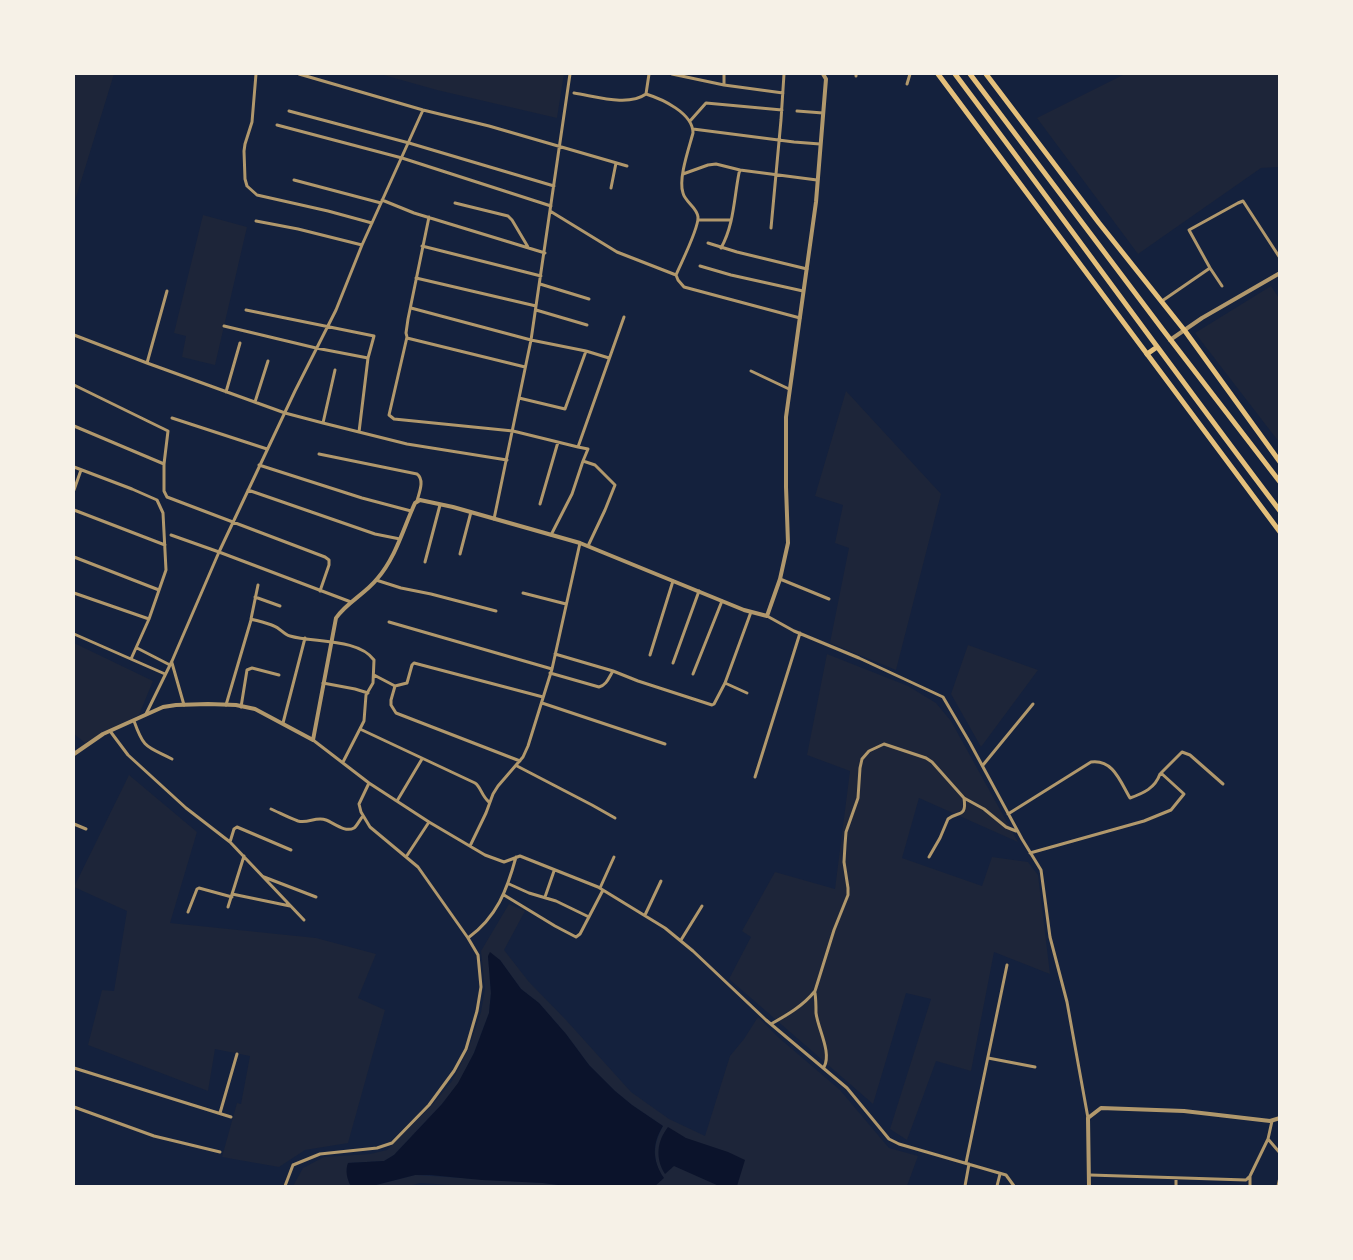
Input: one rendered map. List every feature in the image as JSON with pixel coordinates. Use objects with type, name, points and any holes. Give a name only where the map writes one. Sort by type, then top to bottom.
[{"type":"main road","points":[[938,74],[1280,532]]},
{"type":"main road","points":[[955,74],[1280,511]]},
{"type":"main road","points":[[970,74],[1280,482]]},
{"type":"main road","points":[[986,74],[1092,214],[1185,331],[1280,462]]},
{"type":"main road","points":[[1147,354],[1157,348]]},
{"type":"street","points":[[256,74],[252,122],[243,156],[247,186],[257,195],[372,223]]},
{"type":"street","points":[[299,74],[627,166]]},
{"type":"street","points":[[494,519],[531,340],[570,74]]},
{"type":"street","points":[[646,94],[649,74]]},
{"type":"street","points":[[672,74],[724,85],[783,93]]},
{"type":"street","points":[[724,74],[724,85]]},
{"type":"street","points":[[771,228],[784,74]]},
{"type":"street","points":[[767,616],[780,579],[788,543],[785,434],[818,180],[826,79],[823,74]]},
{"type":"street","points":[[907,84],[909,74]]},
{"type":"street","points":[[574,93],[623,101],[636,99],[646,94],[672,105],[690,121],[693,129],[681,183],[683,195],[696,210],[698,220],[676,275]]},
{"type":"street","points":[[690,121],[706,103],[782,110]]},
{"type":"street","points":[[145,715],[171,663],[232,523],[328,327],[381,201],[423,110]]},
{"type":"street","points":[[289,111],[409,143],[554,186]]},
{"type":"street","points":[[797,111],[823,113]]},
{"type":"street","points":[[277,125],[402,158],[551,209],[616,252],[676,275],[684,287],[800,318]]},
{"type":"street","points":[[693,129],[820,144]]},
{"type":"street","points":[[611,188],[616,163]]},
{"type":"street","points":[[683,174],[716,164],[740,170],[818,180]]},
{"type":"street","points":[[721,248],[727,238],[740,170]]},
{"type":"street","points":[[294,180],[381,201],[544,253]]},
{"type":"street","points":[[1222,286],[1189,230],[1238,202],[1243,201],[1280,258]]},
{"type":"street","points":[[455,203],[507,216],[512,220],[528,248]]},
{"type":"street","points":[[429,217],[416,278],[407,338],[389,416],[394,419],[513,430],[588,449],[572,494],[551,535]]},
{"type":"street","points":[[698,220],[731,220]]},
{"type":"street","points":[[256,221],[362,245]]},
{"type":"street","points":[[708,243],[807,268]]},
{"type":"street","points":[[422,246],[541,276]]},
{"type":"street","points":[[700,266],[803,291]]},
{"type":"street","points":[[1161,302],[1210,268]]},
{"type":"street","points":[[1170,340],[1202,318],[1280,273]]},
{"type":"street","points":[[416,278],[536,308],[587,326]]},
{"type":"street","points":[[540,284],[589,299]]},
{"type":"street","points":[[147,363],[167,291]]},
{"type":"street","points":[[411,308],[609,358]]},
{"type":"street","points":[[246,310],[374,336],[368,358],[358,432]]},
{"type":"street","points":[[578,447],[624,317]]},
{"type":"street","points":[[224,326],[368,358]]},
{"type":"street","points":[[74,335],[285,413],[407,444],[507,460]]},
{"type":"street","points":[[407,338],[525,367]]},
{"type":"street","points":[[226,392],[240,343]]},
{"type":"street","points":[[519,398],[565,409],[586,351]]},
{"type":"street","points":[[255,402],[268,361]]},
{"type":"street","points":[[323,423],[334,370]]},
{"type":"street","points":[[751,370],[790,390]]},
{"type":"street","points":[[74,385],[168,431],[164,464],[164,491],[167,497],[325,557],[330,565],[320,591]]},
{"type":"street","points":[[171,418],[267,449]]},
{"type":"street","points":[[74,426],[164,464]]},
{"type":"street","points":[[540,504],[558,442]]},
{"type":"street","points":[[313,741],[336,618],[345,607],[360,597],[387,567],[417,501],[422,480],[417,474],[319,454]]},
{"type":"street","points":[[583,461],[595,465],[615,485],[588,546]]},
{"type":"street","points":[[260,465],[411,512]]},
{"type":"street","points":[[74,467],[157,500],[163,513],[166,570],[149,619],[131,659]]},
{"type":"street","points":[[74,490],[81,470]]},
{"type":"street","points":[[248,490],[375,534],[400,539]]},
{"type":"street","points":[[417,501],[471,512],[580,543],[722,601],[767,616],[944,697],[1017,831],[1041,870],[1050,937],[1067,1002],[1088,1118],[1089,1186]]},
{"type":"street","points":[[425,562],[440,505]]},
{"type":"street","points":[[74,510],[165,545]]},
{"type":"street","points":[[459,554],[471,512]]},
{"type":"street","points":[[171,535],[351,603]]},
{"type":"street","points":[[470,846],[498,786],[517,766],[528,746],[551,671],[580,543]]},
{"type":"street","points":[[74,557],[159,590]]},
{"type":"street","points":[[780,579],[829,598]]},
{"type":"street","points":[[376,580],[496,611]]},
{"type":"street","points":[[650,655],[673,581]]},
{"type":"street","points":[[226,705],[251,620],[258,585]]},
{"type":"street","points":[[673,663],[699,591]]},
{"type":"street","points":[[74,593],[149,619]]},
{"type":"street","points":[[523,593],[566,604]]},
{"type":"street","points":[[255,597],[280,606]]},
{"type":"street","points":[[693,674],[722,601]]},
{"type":"street","points":[[555,654],[613,671],[710,705],[714,704],[725,683],[751,612]]},
{"type":"street","points":[[251,620],[272,625],[289,636],[357,648],[373,657],[373,683],[365,702],[364,721],[343,762]]},
{"type":"street","points":[[389,622],[599,687],[606,683],[613,671]]},
{"type":"street","points":[[755,777],[800,633]]},
{"type":"street","points":[[74,634],[165,674]]},
{"type":"street","points":[[283,723],[305,638]]},
{"type":"street","points":[[136,647],[171,663],[184,705]]},
{"type":"street","points":[[374,675],[395,686],[407,683],[414,663],[543,697]]},
{"type":"street","points":[[241,707],[248,670],[252,668],[279,675]]},
{"type":"street","points":[[323,683],[368,693]]},
{"type":"street","points":[[725,683],[747,693]]},
{"type":"street","points":[[395,686],[391,705],[396,713],[520,761]]},
{"type":"street","points":[[541,703],[665,744]]},
{"type":"street","points":[[74,754],[103,734],[163,707],[208,704],[255,709],[313,741],[369,783],[485,855],[500,861],[523,857],[602,889],[645,915],[681,941],[771,1024],[847,1088],[889,1139],[1006,1175],[1014,1186]]},
{"type":"street","points":[[982,766],[1033,704]]},
{"type":"street","points":[[134,721],[143,743],[172,759]]},
{"type":"street","points":[[360,729],[479,785],[482,795],[490,802]]},
{"type":"street","points":[[110,731],[128,755],[186,808],[230,842],[304,920]]},
{"type":"street","points":[[771,1024],[796,1010],[815,991],[834,930],[848,895],[844,845],[858,798],[862,759],[869,751],[885,744],[926,758],[964,798],[984,809],[1006,827],[1017,831]]},
{"type":"street","points":[[1008,814],[1091,762],[1098,761],[1105,762],[1113,770],[1130,798],[1152,789],[1161,773],[1182,752],[1190,755],[1223,784]]},
{"type":"street","points":[[397,801],[423,758]]},
{"type":"street","points":[[517,766],[615,819]]},
{"type":"street","points":[[1030,852],[1144,820],[1171,810],[1184,794],[1161,773]]},
{"type":"street","points":[[285,1186],[293,1165],[320,1154],[377,1148],[392,1143],[429,1105],[454,1071],[466,1049],[477,1011],[481,987],[478,955],[418,867],[370,827],[363,816],[359,804],[369,783]]},
{"type":"street","points":[[929,857],[950,816],[962,812],[965,804],[964,798]]},
{"type":"street","points":[[271,809],[298,821],[305,822],[320,818],[342,828],[350,829],[354,828],[363,816]]},
{"type":"street","points":[[406,857],[429,822]]},
{"type":"street","points":[[74,824],[86,828]]},
{"type":"street","points":[[230,842],[234,829],[237,827],[291,850]]},
{"type":"street","points":[[228,907],[244,856]]},
{"type":"street","points":[[468,938],[481,928],[504,895],[516,857]]},
{"type":"street","points":[[504,895],[576,937],[589,917],[614,857]]},
{"type":"street","points":[[545,898],[554,871]]},
{"type":"street","points":[[263,876],[316,897]]},
{"type":"street","points":[[645,915],[661,881]]},
{"type":"street","points":[[509,884],[589,917]]},
{"type":"street","points":[[188,912],[199,888],[292,907]]},
{"type":"street","points":[[681,941],[702,906]]},
{"type":"street","points":[[965,1186],[967,1164],[1007,965]]},
{"type":"street","points":[[815,991],[816,1013],[826,1058],[824,1067]]},
{"type":"street","points":[[220,1114],[237,1054]]},
{"type":"street","points":[[988,1058],[1035,1067]]},
{"type":"street","points":[[74,1068],[231,1117]]},
{"type":"street","points":[[74,1107],[154,1136],[220,1152]]},
{"type":"street","points":[[1088,1118],[1101,1108],[1184,1111],[1272,1121],[1280,1118]]},
{"type":"street","points":[[1090,1175],[1246,1180],[1268,1139],[1272,1121]]},
{"type":"street","points":[[1268,1139],[1280,1153]]},
{"type":"street","points":[[997,1186],[1000,1173]]},
{"type":"street","points":[[1250,1176],[1250,1186]]},
{"type":"street","points":[[1278,1186],[1280,1177]]},
{"type":"street","points":[[1176,1178],[1176,1186]]},
{"type":"street","points":[[1205,1179],[1205,1186]]},
{"type":"shaded area","points":[[74,74],[114,74],[74,204]]},
{"type":"shaded area","points":[[380,74],[564,74],[557,118]]},
{"type":"shaded area","points":[[1125,74],[1279,74],[1279,167],[1261,168],[1138,254],[1037,118]]},
{"type":"shaded area","points":[[203,215],[247,227],[215,365],[182,357],[186,336],[174,333]]},
{"type":"shaded area","points":[[1271,286],[1279,298],[1279,442],[1195,333]]},
{"type":"shaded area","points":[[846,391],[941,494],[896,670],[830,643],[849,548],[835,543],[843,505],[815,496]]},
{"type":"shaded area","points":[[74,643],[153,681],[139,715],[85,743],[74,734]]},
{"type":"shaded area","points":[[968,645],[1038,670],[981,747],[951,694]]},
{"type":"shaded area","points":[[827,654],[908,686],[936,703],[951,721],[1018,842],[919,798],[902,858],[982,886],[992,857],[1028,862],[1038,875],[1050,974],[994,952],[971,1071],[936,1061],[907,1140],[890,1129],[931,999],[906,993],[873,1104],[729,979],[751,937],[742,931],[775,872],[835,889],[850,771],[807,755]]},
{"type":"shaded area","points":[[129,775],[197,832],[170,923],[316,938],[376,954],[358,998],[385,1010],[348,1143],[305,1150],[279,1167],[222,1157],[237,1103],[241,1104],[250,1056],[215,1049],[208,1091],[88,1045],[102,990],[114,991],[127,911],[74,887]]},
{"type":"shaded area","points":[[509,904],[525,911],[504,950],[529,982],[631,1092],[669,1119],[705,1136],[730,1056],[758,1017],[840,1090],[889,1148],[918,1156],[907,1186],[655,1186],[663,1178],[657,1165],[655,1152],[657,1139],[663,1126],[615,1091],[589,1065],[539,1003],[521,989],[500,960],[488,956],[491,993],[489,1013],[474,1053],[459,1083],[442,1104],[394,1155],[384,1161],[348,1163],[351,1186],[293,1186],[303,1168],[324,1157],[370,1154],[387,1150],[433,1104],[452,1081],[468,1050],[481,1012],[485,989],[481,951]]},
{"type":"shaded area","points":[[490,952],[500,960],[521,989],[539,1003],[589,1065],[615,1091],[663,1126],[655,1145],[655,1152],[657,1165],[664,1178],[655,1186],[566,1186],[415,1175],[372,1186],[351,1186],[347,1175],[348,1163],[384,1161],[394,1155],[442,1104],[458,1083],[474,1053],[489,1013],[491,993],[488,956]]},
{"type":"shaded area","points":[[668,1127],[686,1138],[745,1160],[737,1186],[719,1186],[674,1166],[665,1174],[660,1162],[659,1150],[661,1138]]},
{"type":"shaded area","points":[[415,1175],[566,1186],[466,1186],[420,1183],[409,1186],[372,1186]]}]
